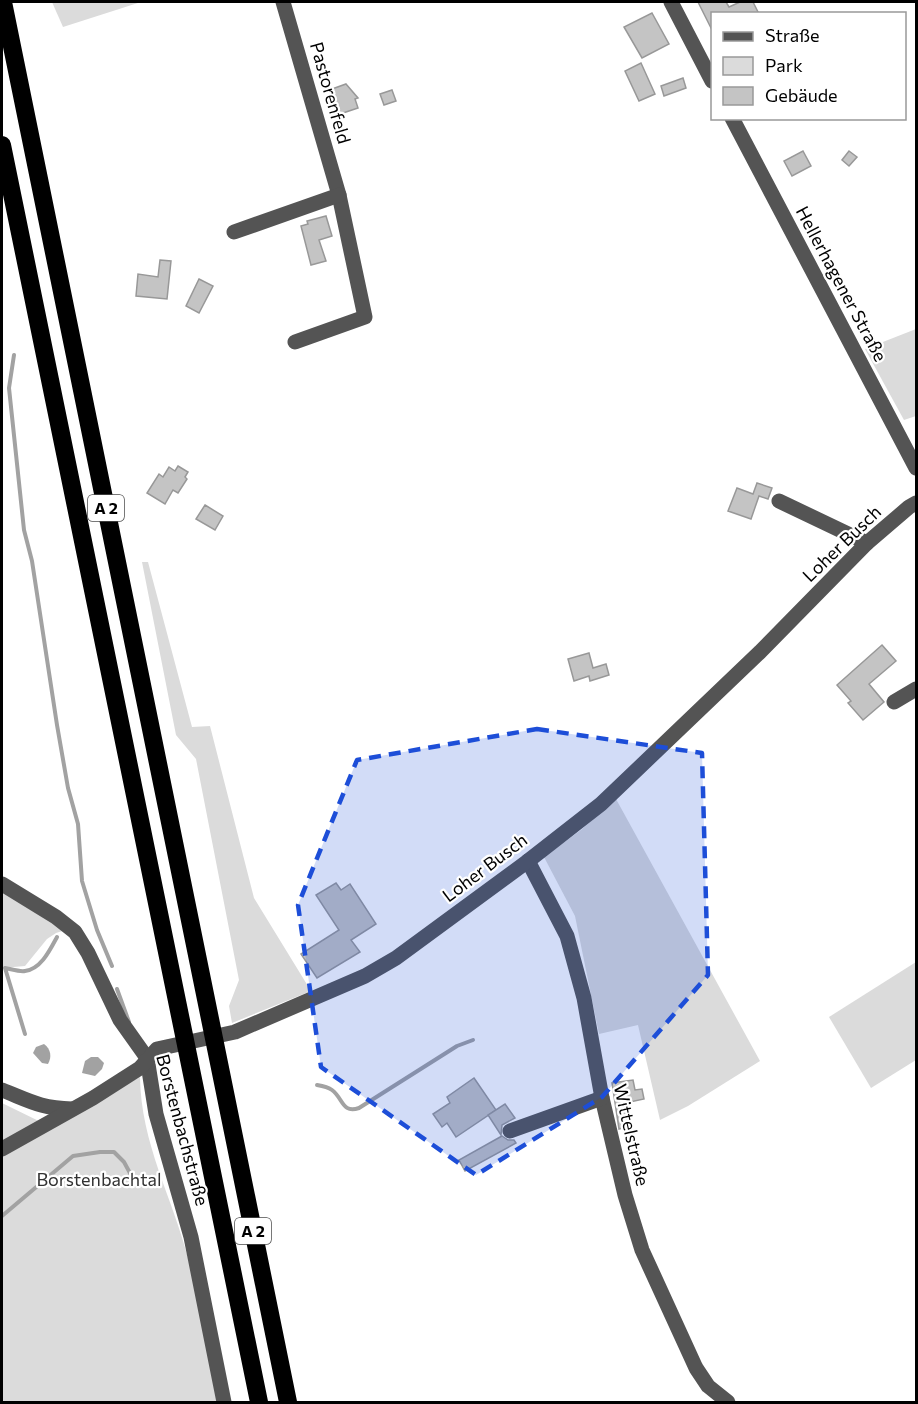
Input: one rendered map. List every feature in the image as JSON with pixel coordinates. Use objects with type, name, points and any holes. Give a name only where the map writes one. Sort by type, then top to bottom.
[{"type":"highway","name":"A 2","points":[[3,2],[288,1402]]},
{"type":"highway","name":"A 2","points":[[2,145],[259,1402]]},
{"type":"street","name":"Pastorenfeld","points":[[283,2],[339,195],[365,317],[295,342]]},
{"type":"street","points":[[670,2],[711,79]]},
{"type":"street","name":"Hellerhagener Straße","points":[[733,120],[916,468]]},
{"type":"street","points":[[234,232],[339,195]]},
{"type":"street","points":[[779,501],[867,543]]},
{"type":"street","name":"Loher Busch","points":[[2,1149],[140,1068],[157,1048],[235,1032],[365,976],[396,958],[601,804],[760,652],[867,543],[916,503]]},
{"type":"street","points":[[894,702],[916,688]]},
{"type":"street","name":"Wittelstraße","points":[[528,861],[567,936],[584,998],[602,1098],[625,1195],[642,1250],[696,1368],[708,1386],[728,1402]]},
{"type":"street","name":"Borstenbachstraße","points":[[2,884],[56,917],[75,932],[88,952],[120,1020],[147,1058],[156,1114],[191,1237],[224,1402]]},
{"type":"street","points":[[2,1090],[37,1105],[51,1108],[75,1108]]},
{"type":"street","points":[[510,1131],[602,1098]]},
{"type":"highlighted area","points":[[537,729],[702,753],[708,975],[602,1097],[476,1175],[321,1067],[298,905],[357,760]]},
{"type":"green space","points":[[52,2],[141,2],[63,27]]},
{"type":"green space","points":[[916,329],[916,416],[904,420],[865,349]]},
{"type":"green space","points":[[142,562],[148,562],[192,727],[210,726],[254,898],[311,991],[232,1023],[229,1006],[239,980],[196,759],[176,735]]},
{"type":"green space","points":[[616,799],[760,1061],[688,1106],[660,1120],[638,1025],[599,1034],[575,916],[544,857],[581,830]]},
{"type":"green space","points":[[2,884],[69,929],[47,939],[25,966],[2,968]]},
{"type":"green space","points":[[916,962],[916,1060],[871,1088],[829,1017]]},
{"type":"green space","name":"Borstenbachtal","points":[[140,1077],[151,1147],[188,1258],[219,1402],[2,1402],[2,1103],[49,1126]]},
{"type":"shaded area","points":[[44,1044],[50,1053],[48,1064],[42,1063],[33,1053],[36,1047]]},
{"type":"shaded area","points":[[91,1057],[98,1057],[104,1063],[95,1076],[82,1073],[85,1061]]},
{"type":"building","points":[[698,2],[726,2],[729,7],[740,2],[753,2],[758,12],[711,12],[711,28]]},
{"type":"building","points":[[652,13],[669,44],[642,58],[624,27]]},
{"type":"building","points":[[641,63],[655,94],[639,101],[625,71]]},
{"type":"building","points":[[683,78],[686,88],[664,96],[661,86]]},
{"type":"building","points":[[346,84],[358,98],[355,99],[358,108],[340,114],[332,89]]},
{"type":"building","points":[[392,90],[396,101],[384,105],[380,94]]},
{"type":"building","points":[[803,151],[811,166],[792,176],[784,161]]},
{"type":"building","points":[[849,151],[857,157],[849,166],[842,160]]},
{"type":"building","points":[[326,216],[332,236],[319,240],[326,261],[311,265],[301,226],[308,224],[307,221]]},
{"type":"building","points":[[160,260],[171,261],[167,299],[136,296],[138,274],[158,277]]},
{"type":"building","points":[[199,279],[213,286],[199,313],[186,306]]},
{"type":"building","points":[[178,466],[188,472],[185,477],[187,479],[178,493],[173,490],[165,504],[147,493],[159,474],[163,477],[169,467],[175,471]]},
{"type":"building","points":[[757,483],[772,488],[768,499],[759,496],[751,519],[728,511],[737,488],[753,494]]},
{"type":"building","points":[[205,505],[223,516],[215,530],[196,519]]},
{"type":"building","points":[[882,645],[896,661],[869,684],[884,702],[863,720],[848,703],[851,701],[837,685]]},
{"type":"building","points":[[589,653],[593,668],[606,664],[609,675],[590,681],[589,676],[574,681],[568,659]]},
{"type":"building","points":[[336,883],[341,890],[350,884],[376,924],[351,940],[360,952],[317,978],[301,954],[339,930],[316,895]]},
{"type":"building","points":[[474,1078],[496,1110],[456,1137],[447,1123],[442,1127],[433,1114],[450,1103],[447,1097]]},
{"type":"building","points":[[633,1080],[635,1090],[642,1089],[644,1099],[625,1103],[630,1126],[619,1129],[612,1083]]},
{"type":"building","points":[[505,1104],[515,1118],[502,1125],[501,1135],[488,1115]]},
{"type":"building","points":[[502,1136],[516,1143],[465,1171],[459,1160]]},
{"type":"waterway","points":[[14,355],[9,388],[24,530],[32,561],[68,788],[78,824],[82,881],[97,930],[112,966]]},
{"type":"waterway","points":[[25,1034],[5,968],[23,971],[36,967],[57,937]]},
{"type":"waterway","points":[[117,989],[129,1022]]},
{"type":"waterway","points":[[317,1085],[332,1090],[349,1109],[359,1108],[457,1046],[473,1040]]},
{"type":"waterway","points":[[2,1216],[73,1156],[114,1152],[124,1162],[137,1186]]}]
